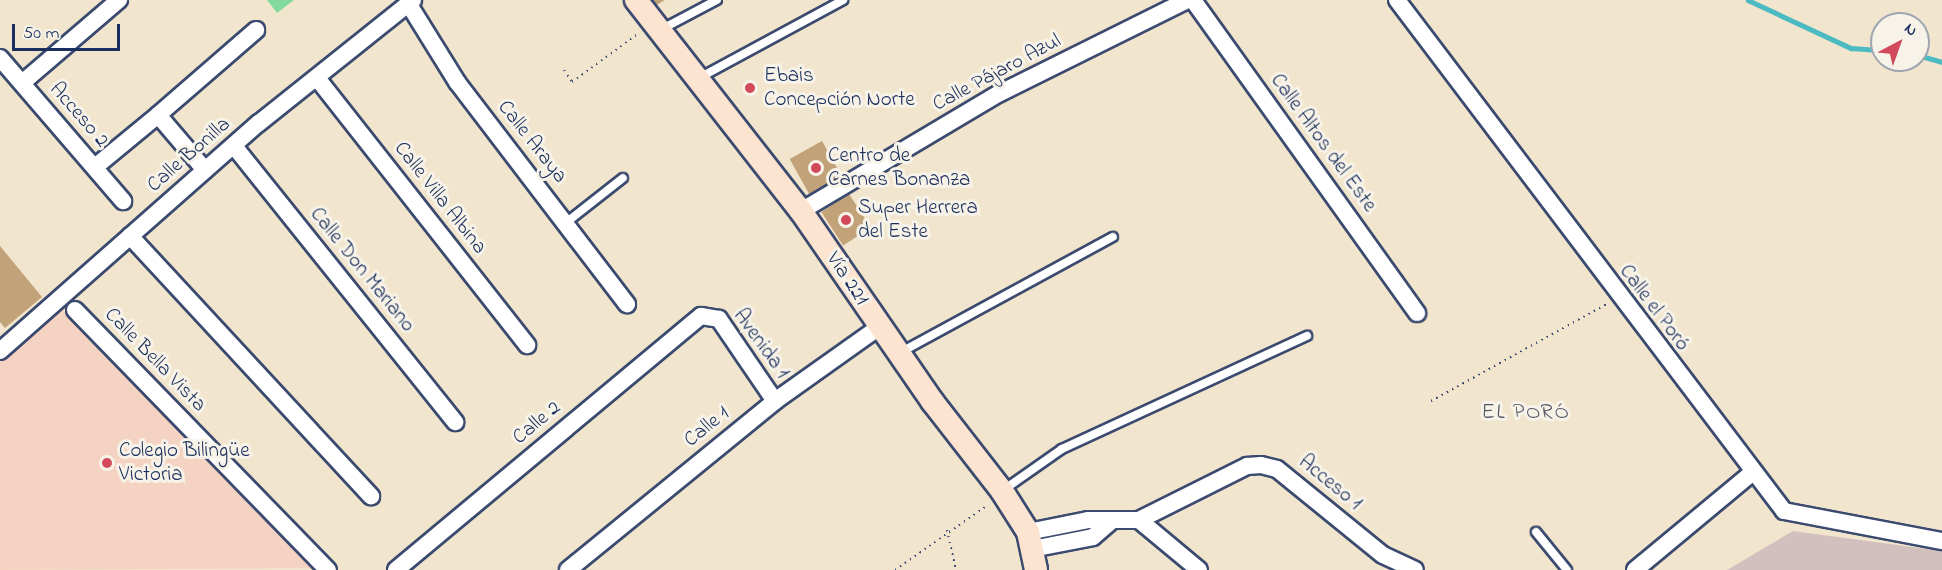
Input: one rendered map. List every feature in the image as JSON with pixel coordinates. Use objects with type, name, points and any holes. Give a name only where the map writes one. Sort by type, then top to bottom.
[{"type":"main road","name":"Vía 221","points":[[636,0],[801,211],[879,327],[1002,491],[1032,550]]},
{"type":"street","points":[[22,83],[119,0]]},
{"type":"street","name":"Calle Pájaro Azul","points":[[801,211],[1000,93],[1187,0]]},
{"type":"street","name":"Calle Altos del Este","points":[[1193,0],[1417,313]]},
{"type":"street","name":"Calle el Poró","points":[[1397,0],[1617,298],[1784,511],[1942,541]]},
{"type":"street","name":"Calle Bonilla","points":[[0,351],[205,170],[410,2]]},
{"type":"street","name":"Calle Araya","points":[[410,2],[457,82],[567,222],[627,304]]},
{"type":"street","points":[[94,167],[256,30]]},
{"type":"street","name":"Acceso 2","points":[[0,58],[123,201]]},
{"type":"street","name":"Calle Villa Albina","points":[[318,78],[527,345]]},
{"type":"street","points":[[158,115],[205,170]]},
{"type":"street","name":"Calle Don Mariano","points":[[234,146],[455,422]]},
{"type":"street","points":[[130,236],[372,496]]},
{"type":"street","name":"Calle Bella Vista","points":[[75,310],[328,570]]},
{"type":"street","name":"Avenida 1","points":[[710,314],[719,319],[775,401]]},
{"type":"street","name":"Calle 2","points":[[396,570],[701,316],[710,314]]},
{"type":"street","name":"Calle 1","points":[[568,570],[775,401],[879,327]]},
{"type":"street","name":"Acceso 1","points":[[1032,550],[1088,520],[1110,522],[1139,520],[1247,466],[1261,465],[1277,469],[1383,555],[1415,570]]},
{"type":"street","points":[[1635,570],[1752,473]]},
{"type":"street","points":[[1139,520],[1199,570]]},
{"type":"lane","points":[[656,27],[717,0]]},
{"type":"lane","points":[[698,79],[843,0]]},
{"type":"lane","points":[[567,222],[623,178]]},
{"type":"lane","points":[[898,353],[1113,237]]},
{"type":"lane","points":[[1002,491],[1062,449],[1307,336]]},
{"type":"lane","points":[[1536,532],[1567,570]]},
{"type":"path","points":[[564,70],[572,82],[656,27]]},
{"type":"path","points":[[1431,401],[1617,298]]},
{"type":"path","points":[[895,570],[947,530],[985,507]]},
{"type":"path","points":[[947,530],[956,570]]},
{"type":"shaded area","name":"Colegio Bilingüe Victoria","points":[[63,310],[317,568],[0,570],[0,358]]},
{"type":"shaded area","points":[[1793,531],[1942,551],[1942,570],[1727,570]]},
{"type":"green space","points":[[267,0],[294,0],[277,13]]},
{"type":"building","points":[[652,0],[665,0],[655,6]]},
{"type":"building","name":"Centro de Carnes Bonanza","points":[[822,141],[842,177],[810,195],[790,159]]},
{"type":"building","name":"Super Herrera del Este","points":[[849,194],[871,228],[843,246],[821,212]]},
{"type":"building","points":[[0,246],[42,297],[5,328],[0,322]]},
{"type":"waterway","points":[[1748,0],[1851,48],[1870,49]]},
{"type":"waterway","points":[[1930,58],[1942,62]]},
{"type":"place","name":"Ebais Concepción Norte","points":[[750,88]]},
{"type":"place","name":"Centro de Carnes Bonanza","points":[[816,168]]},
{"type":"place","name":"Super Herrera del Este","points":[[846,220]]},
{"type":"place","name":"Colegio Bilingüe Victoria","points":[[107,463]]},
{"type":"district","name":"EL PORÓ","points":[[1526,414]]}]
